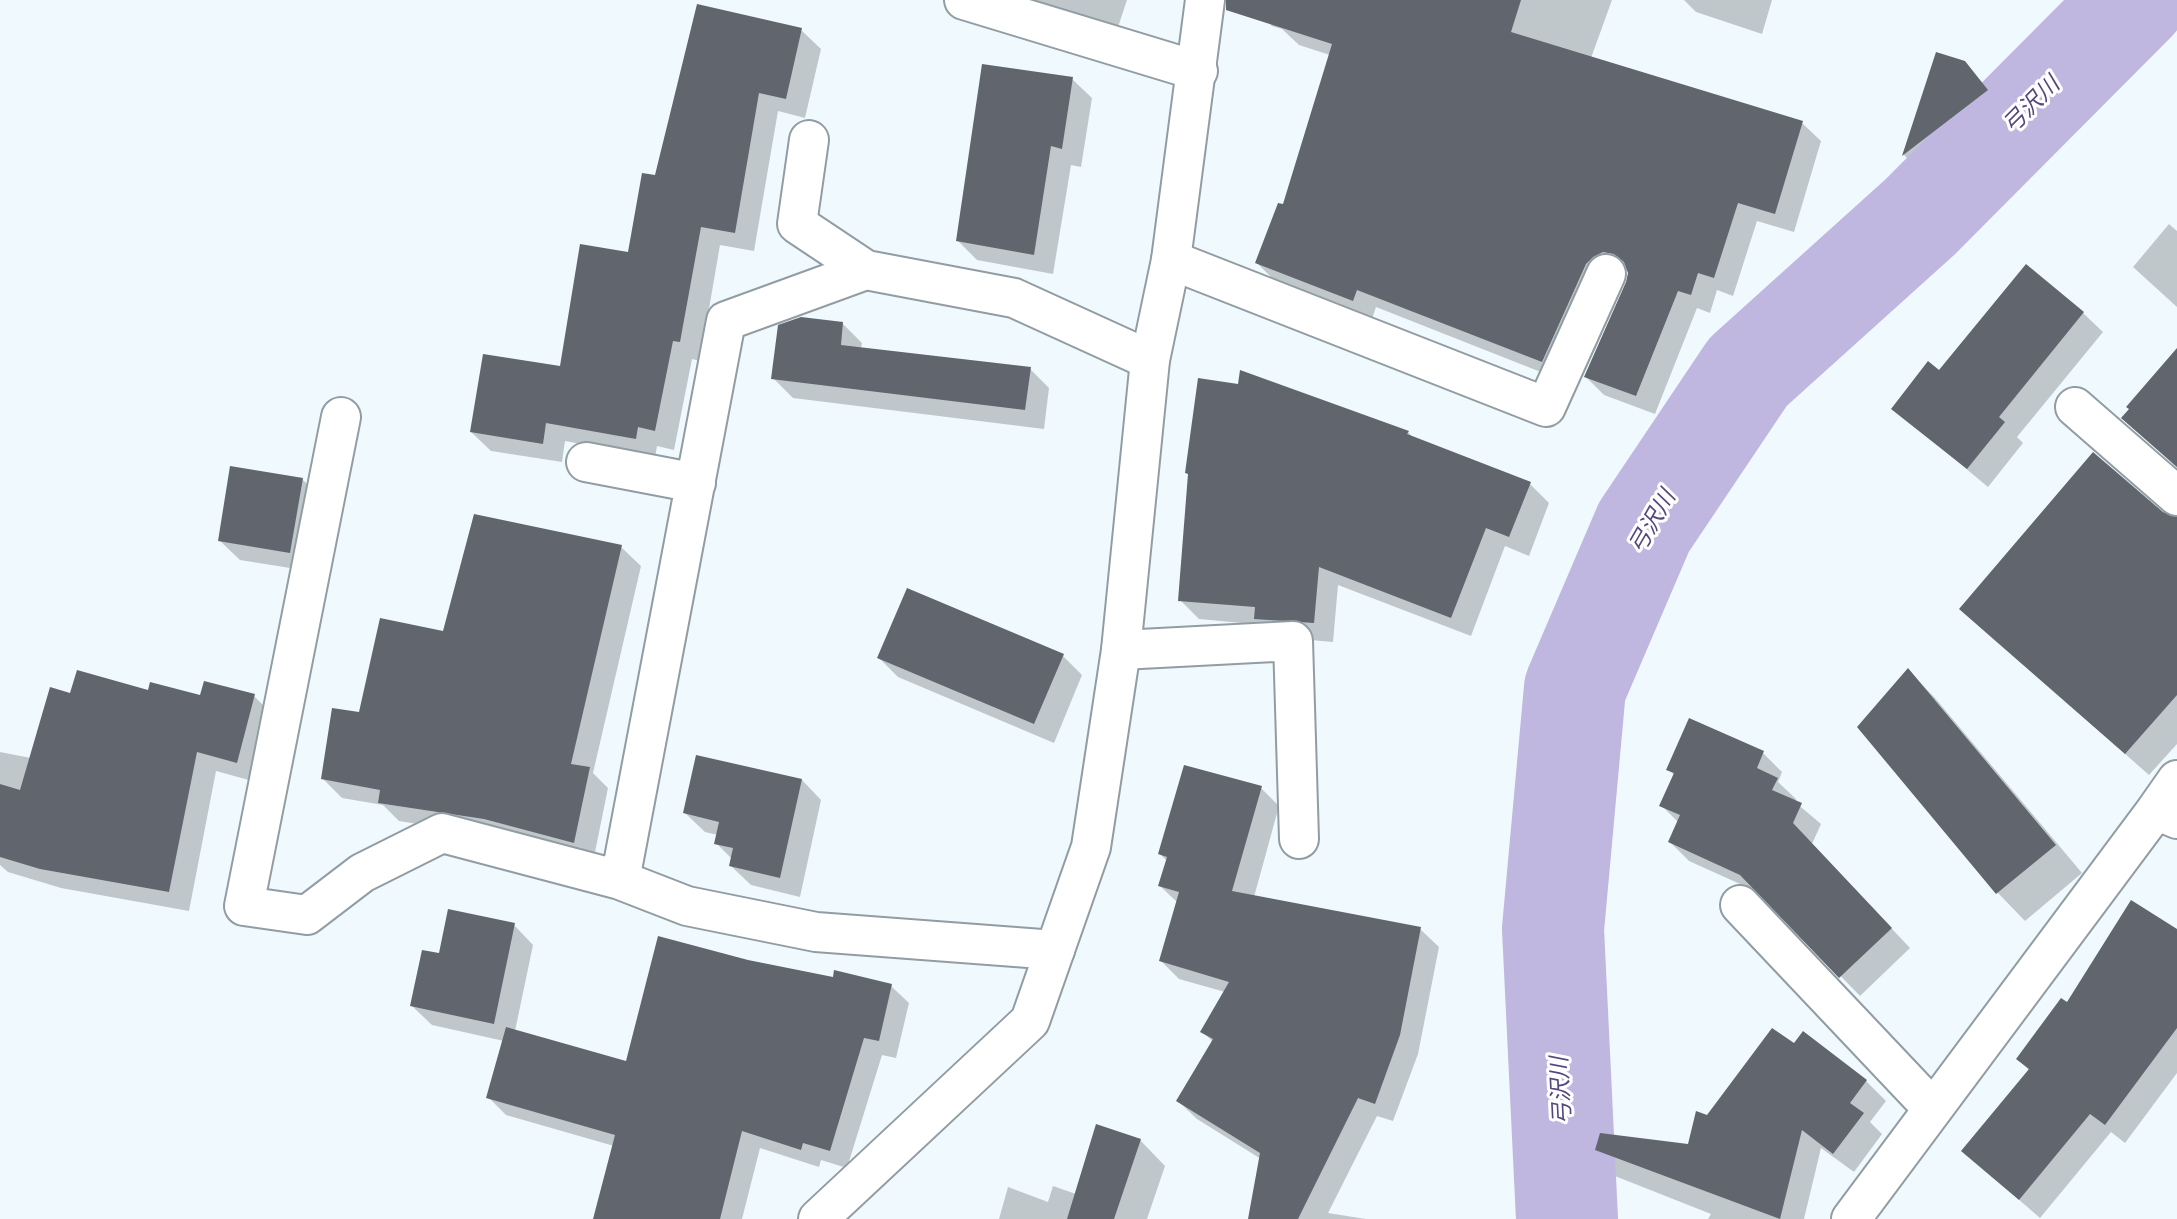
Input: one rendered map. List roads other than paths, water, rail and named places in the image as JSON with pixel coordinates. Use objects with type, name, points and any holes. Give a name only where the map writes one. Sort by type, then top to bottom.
[{"type":"street","points":[[964,0],[1198,71]]},
{"type":"street","points":[[818,1219],[1030,1021],[1091,847],[1121,650],[1150,360],[1171,260],[1198,71],[1205,0]]},
{"type":"street","points":[[809,140],[797,224],[866,270],[1014,298],[1150,360]]},
{"type":"street","points":[[1171,260],[1546,407],[1606,274]]},
{"type":"street","points":[[620,880],[726,321],[866,270]]},
{"type":"street","points":[[2075,407],[2177,496]]},
{"type":"street","points":[[341,417],[244,906],[307,915],[362,873],[442,834],[620,880],[687,906],[816,932],[1055,950]]},
{"type":"street","points":[[586,462],[696,483]]},
{"type":"street","points":[[1121,650],[1293,641],[1299,839]]},
{"type":"street","points":[[1852,1219],[1933,1109],[2170,803]]},
{"type":"street","points":[[1740,905],[1933,1109]]},
{"type":"waterway","name":"弓沢川","points":[[1567,1219],[1553,929],[1575,688],[1644,527],[1748,372],[1920,217],[2136,0]]}]
